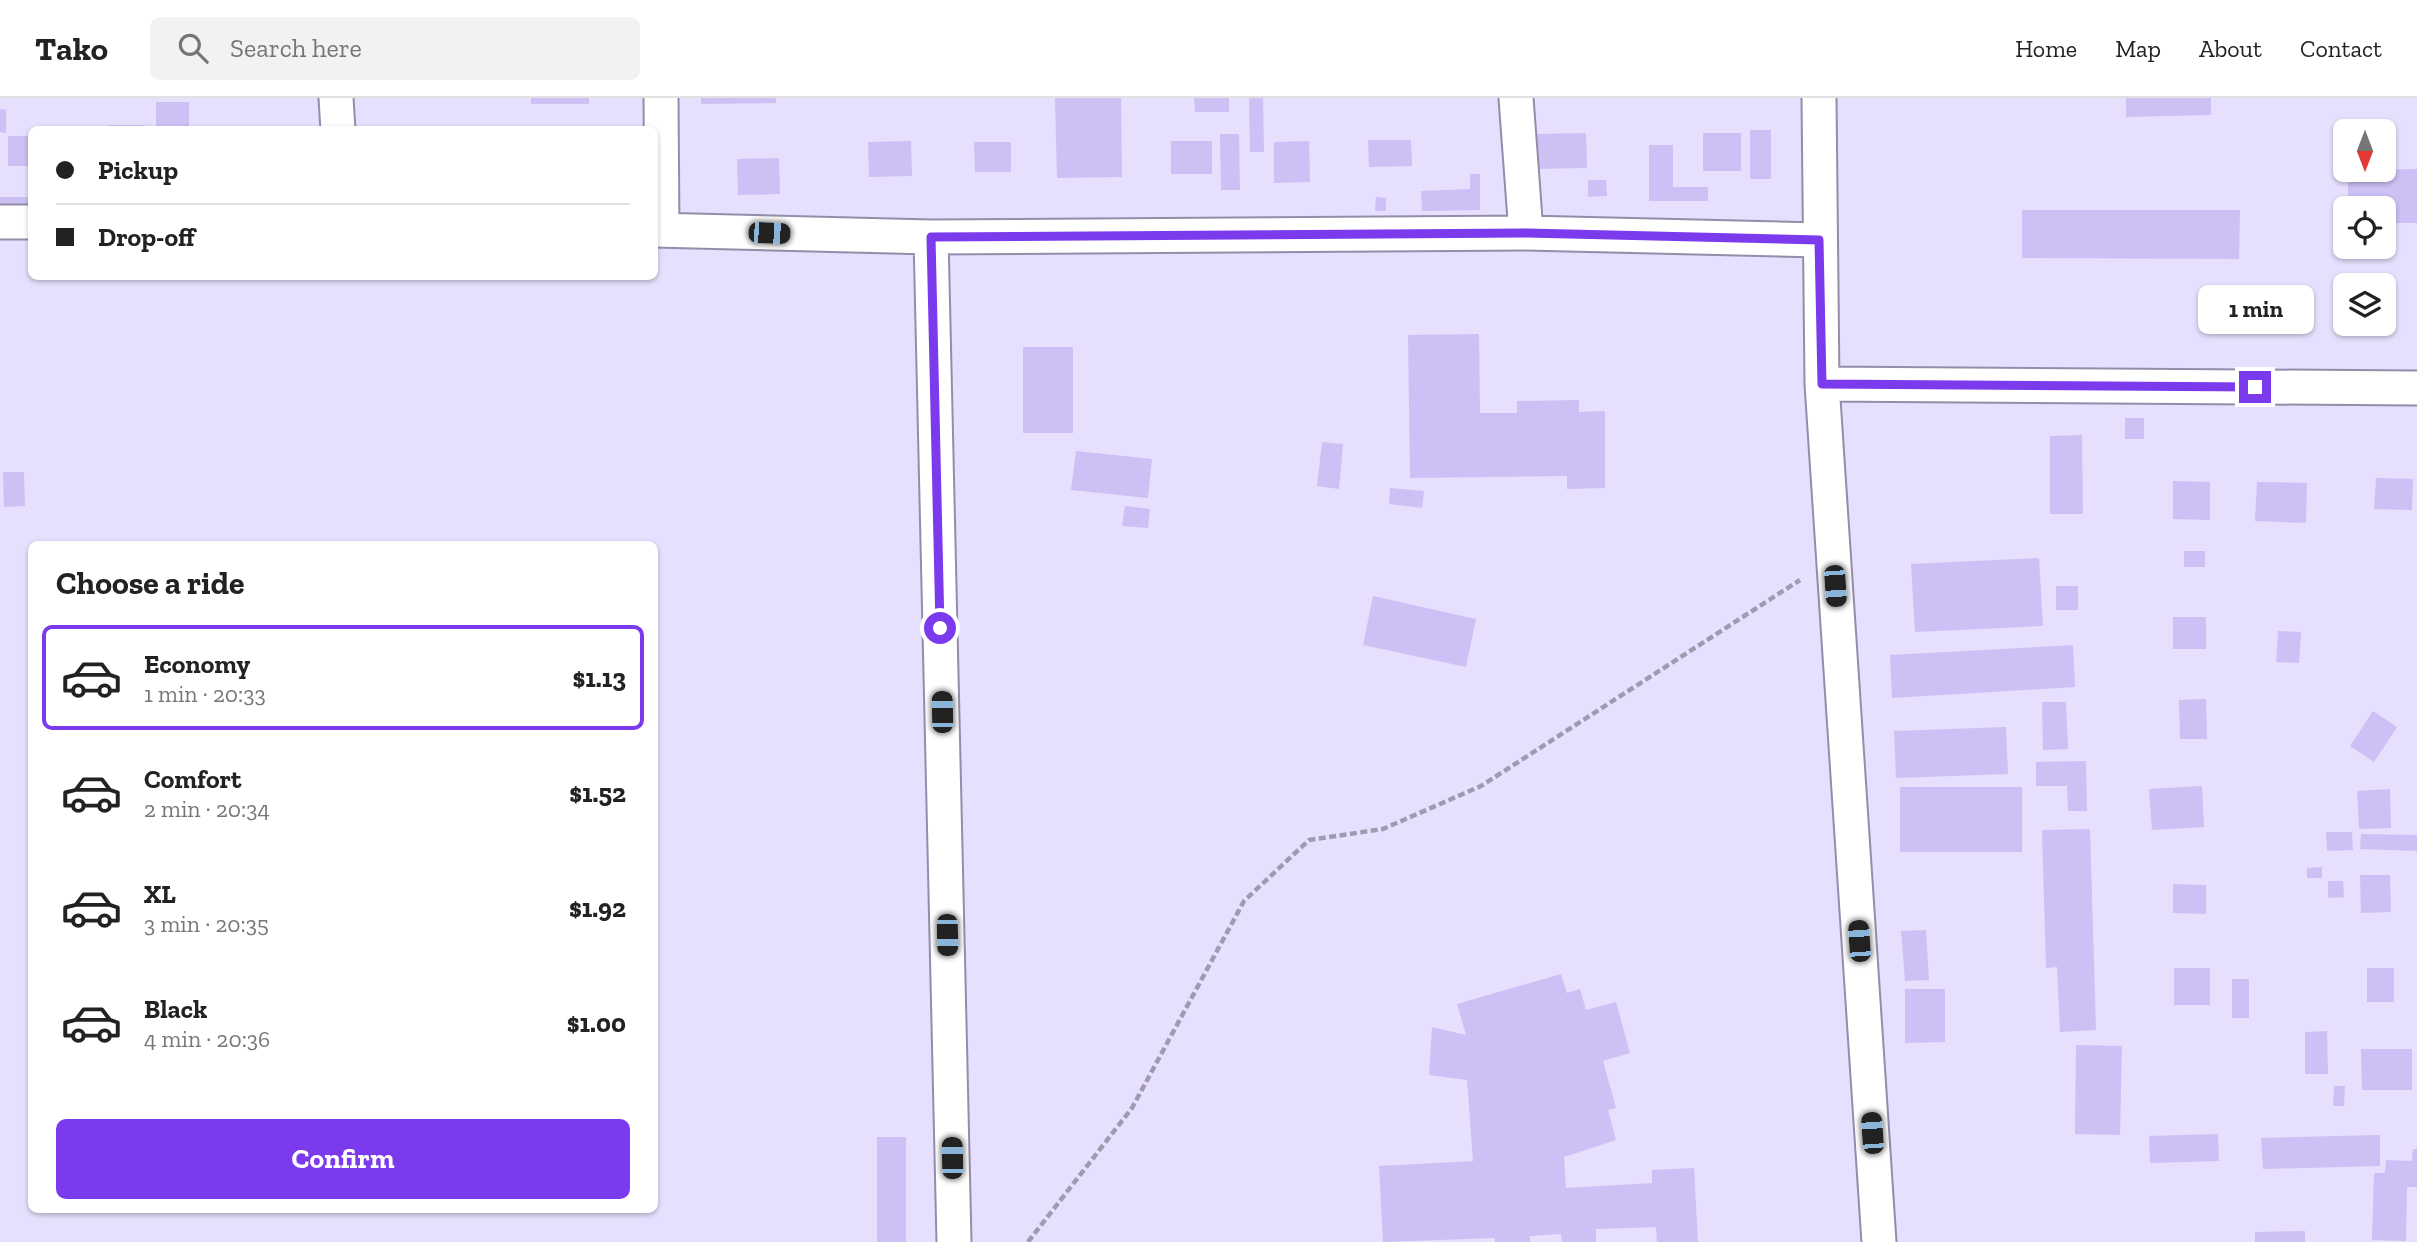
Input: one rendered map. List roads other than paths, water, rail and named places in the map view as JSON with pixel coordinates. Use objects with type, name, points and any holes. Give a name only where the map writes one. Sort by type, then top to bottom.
[{"type":"street","points":[[336,98],[338,126]]},
{"type":"street","points":[[661,98],[658,230],[931,237],[1527,233],[1819,240]]},
{"type":"street","points":[[1516,98],[1527,233]]},
{"type":"street","points":[[1819,98],[1822,384],[1879,1242]]},
{"type":"street","points":[[0,222],[28,222]]},
{"type":"street","points":[[931,237],[954,1242]]},
{"type":"street","points":[[1822,384],[2417,388]]}]
